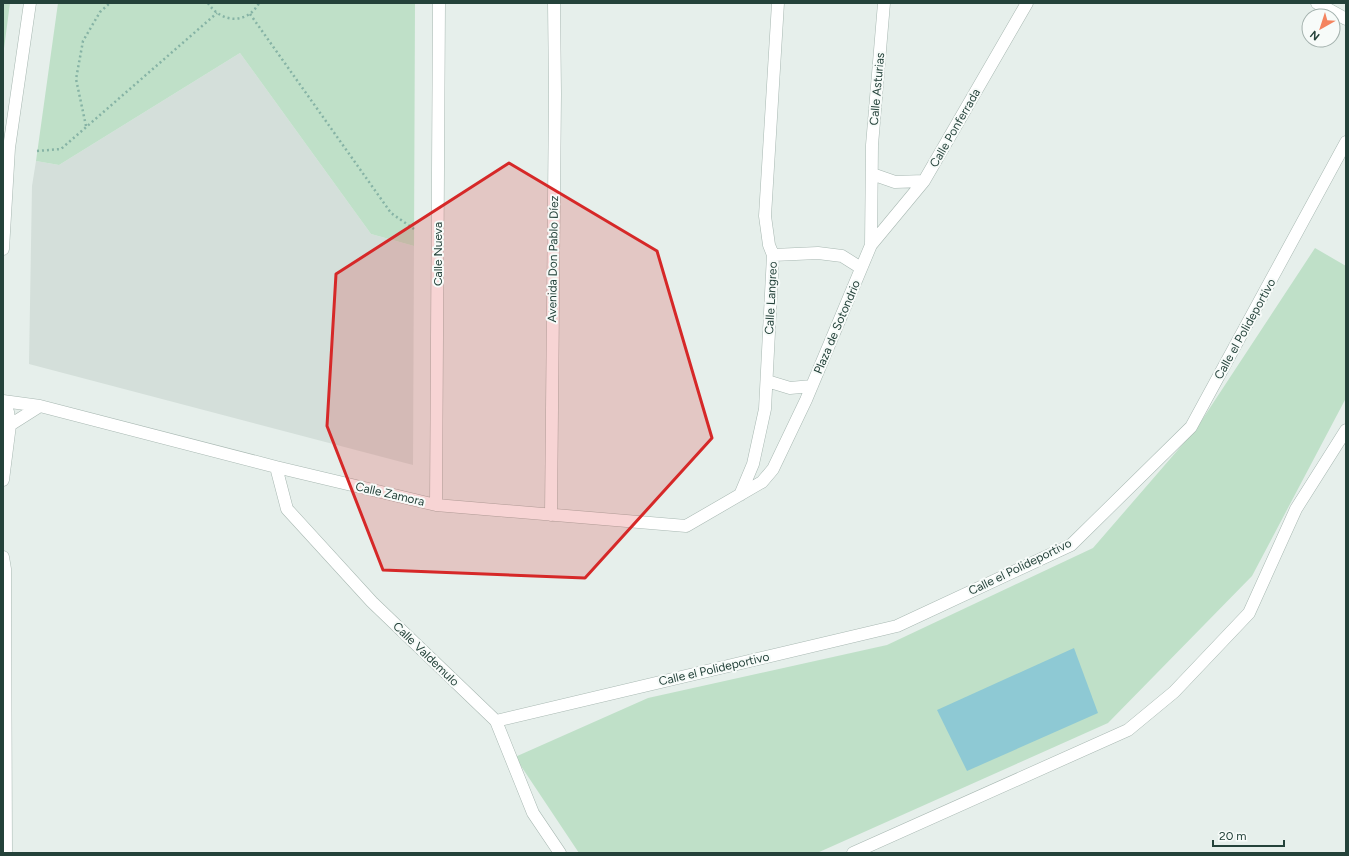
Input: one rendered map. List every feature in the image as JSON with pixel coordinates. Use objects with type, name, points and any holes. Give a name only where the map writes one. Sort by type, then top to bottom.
[{"type":"street","points":[[3,249],[9,148],[30,3]]},
{"type":"street","name":"Calle Nueva","points":[[436,505],[439,3]]},
{"type":"street","name":"Avenida Don Pablo Díez","points":[[551,515],[555,102],[554,3]]},
{"type":"street","name":"Calle Langreo","points":[[740,495],[753,464],[766,409],[773,255],[769,245],[765,216],[778,3]]},
{"type":"street","name":"Calle Asturias","points":[[871,245],[872,145],[884,3]]},
{"type":"street","name":"Calle Ponferrada","points":[[871,245],[924,180],[1027,3]]},
{"type":"street","points":[[1317,3],[1346,19]]},
{"type":"street","name":"Calle el Polideportivo","points":[[496,721],[897,626],[1071,545],[1191,427],[1346,142]]},
{"type":"street","points":[[872,174],[895,182],[924,180]]},
{"type":"street","name":"Plaza de Sotondrio","points":[[740,495],[762,482],[773,469],[812,386],[871,245]]},
{"type":"street","name":"Plaza de Sotondrio","points":[[773,255],[818,253],[842,256],[861,268]]},
{"type":"street","name":"Plaza de Sotondrio","points":[[767,381],[790,388],[812,386]]},
{"type":"street","points":[[3,401],[8,412],[10,425],[3,480]]},
{"type":"street","name":"Calle Zamora","points":[[3,401],[40,406],[276,467],[436,505],[686,526],[740,495]]},
{"type":"street","points":[[10,425],[40,406]]},
{"type":"street","points":[[853,853],[1128,730],[1174,692],[1249,613],[1296,509],[1346,430]]},
{"type":"street","name":"Calle Valdemulo","points":[[276,467],[287,509],[372,602],[496,721],[533,813],[560,853]]},
{"type":"street","points":[[3,557],[5,569],[6,853]]},
{"type":"path","points":[[86,126],[76,79],[83,41],[100,12],[110,3]]},
{"type":"path","points":[[208,3],[222,17],[232,19],[241,18],[250,14],[257,8],[259,3]]},
{"type":"path","points":[[37,151],[61,149],[217,13]]},
{"type":"path","points":[[250,14],[391,213],[414,229]]},
{"type":"highlighted area","points":[[509,163],[657,251],[712,438],[585,578],[383,570],[327,426],[336,274]]},
{"type":"shaded area","points":[[240,53],[371,234],[414,246],[413,465],[29,364],[32,186],[36,161],[59,165]]},
{"type":"green space","points":[[3,3],[10,3],[3,56]]},
{"type":"green space","points":[[58,3],[415,3],[414,246],[371,234],[240,53],[59,165],[36,161]]},
{"type":"green space","points":[[1315,248],[1346,266],[1346,398],[1252,576],[1108,723],[817,853],[579,853],[515,757],[648,698],[887,645],[1093,548],[1196,429]]},
{"type":"water","points":[[1074,648],[1098,713],[967,771],[937,710]]}]
